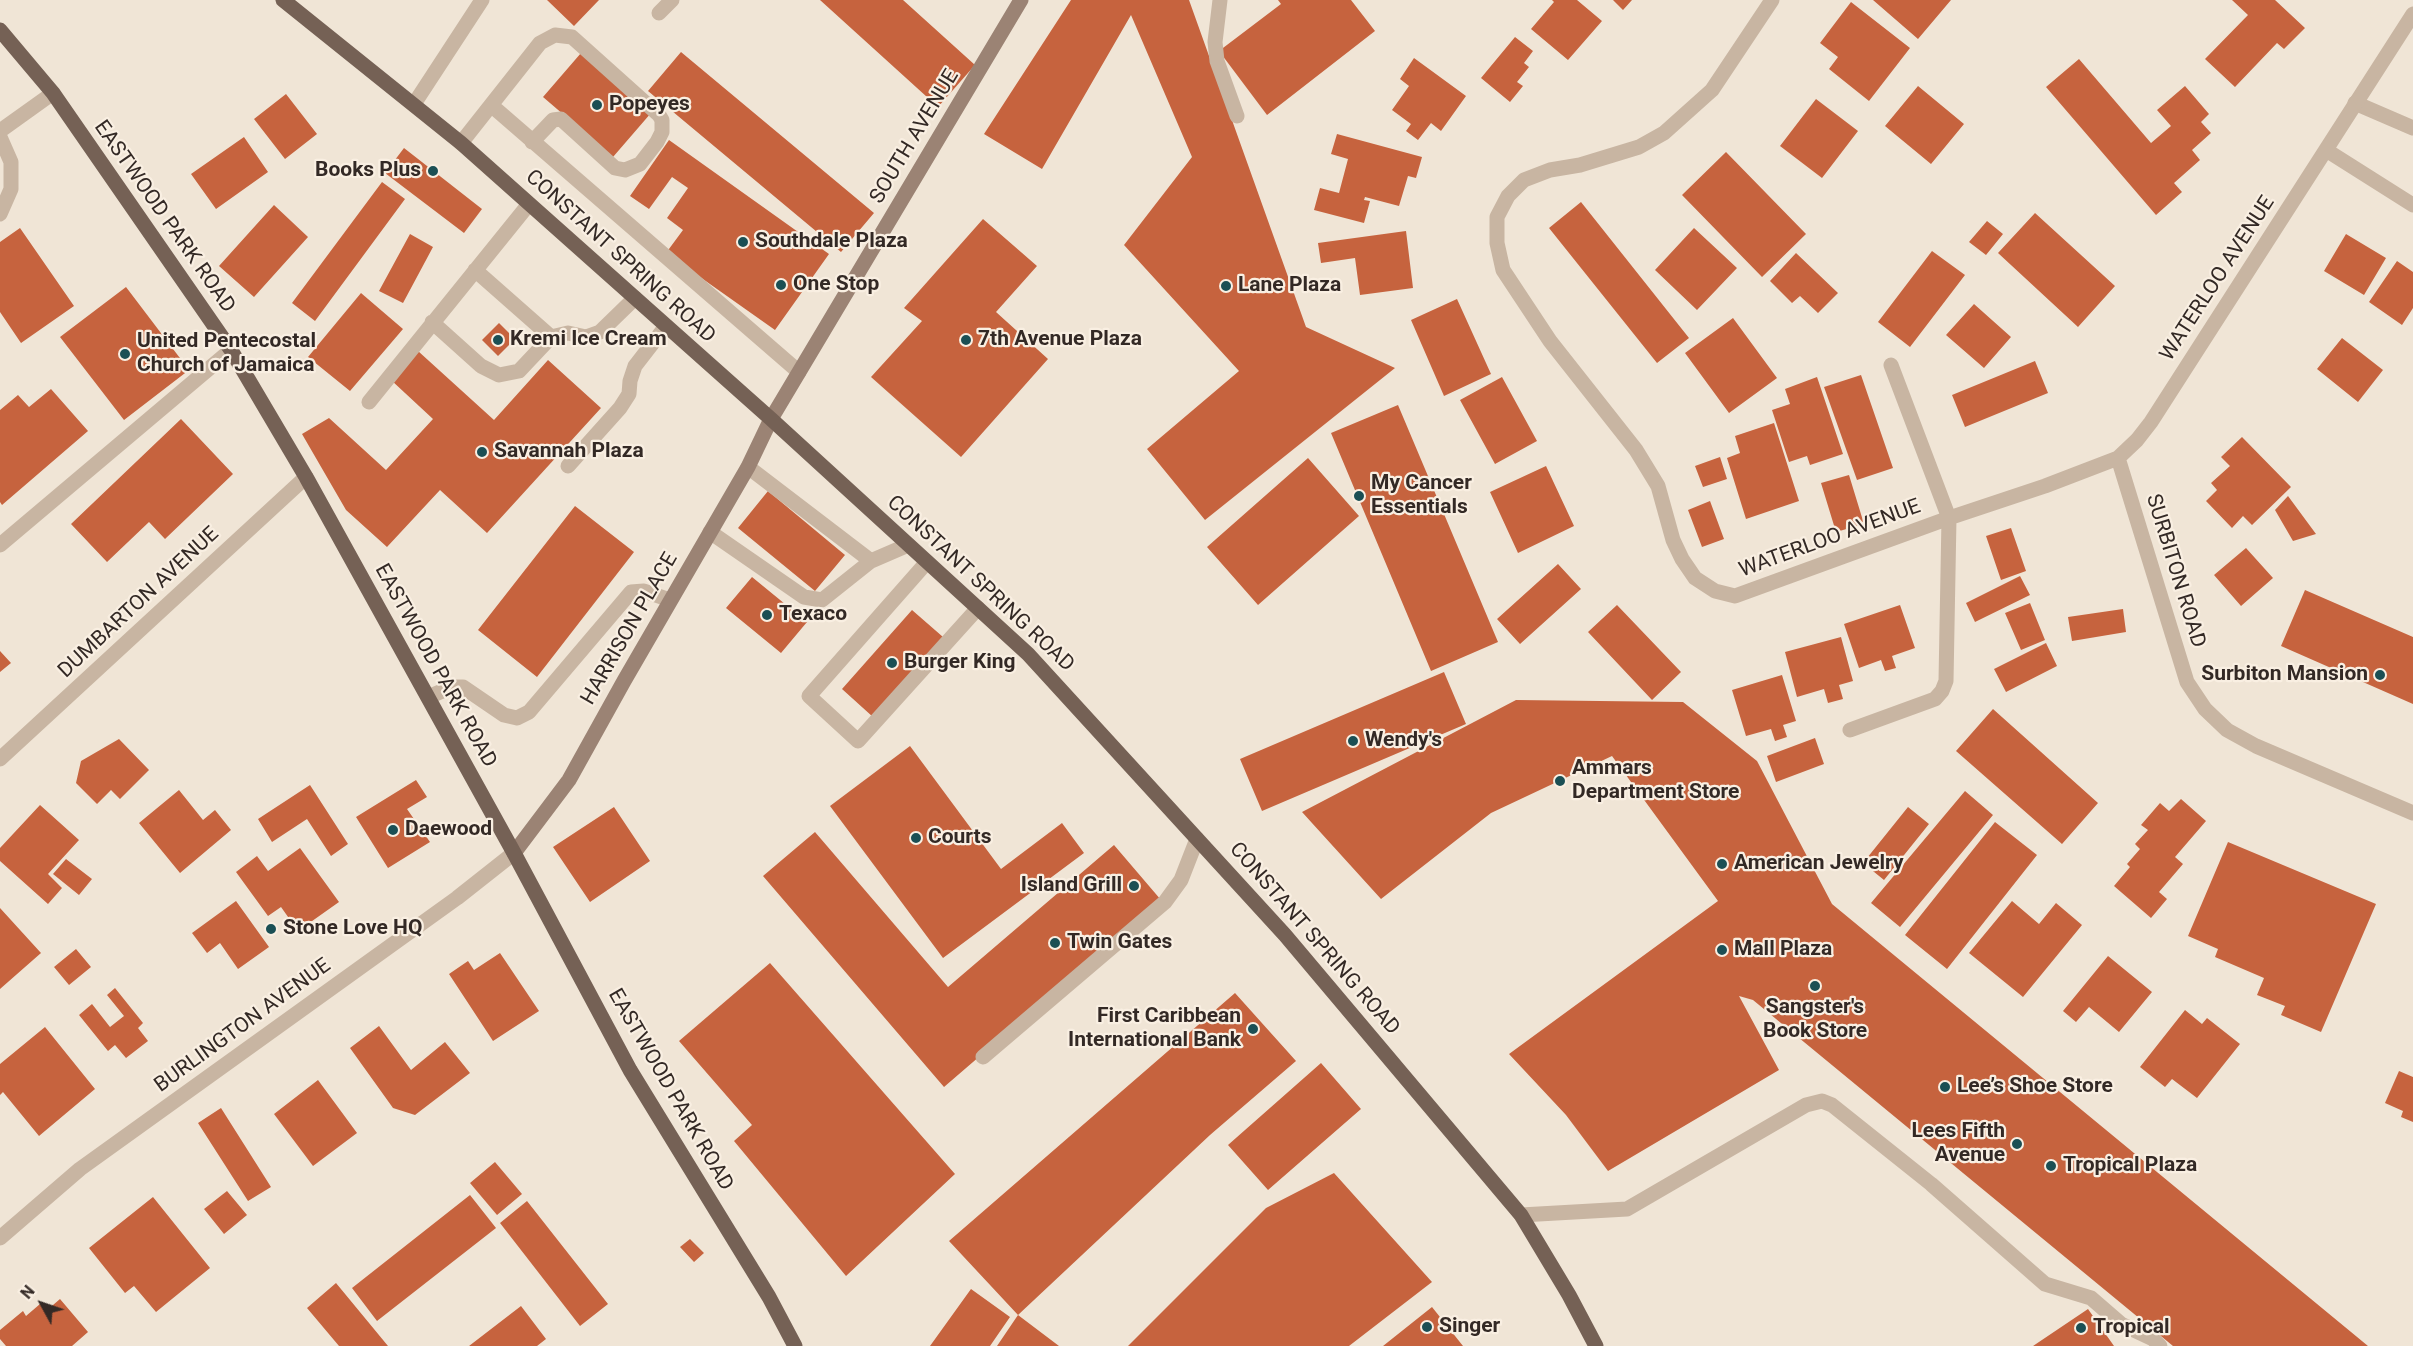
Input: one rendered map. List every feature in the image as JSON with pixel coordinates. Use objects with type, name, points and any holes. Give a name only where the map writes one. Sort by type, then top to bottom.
[{"type":"main road","name":"CONSTANT SPRING ROAD","points":[[283,0],[461,143],[771,419],[1028,654],[1292,943],[1521,1215],[1569,1295],[1596,1346]]},
{"type":"main road","name":"SOUTH AVENUE","points":[[771,419],[1021,0]]},
{"type":"main road","name":"EASTWOOD PARK ROAD","points":[[0,30],[53,93],[231,350],[306,477],[428,697],[630,1070],[769,1297],[795,1346]]},
{"type":"main road","points":[[0,44],[21,65],[42,79]]},
{"type":"main road","name":"HARRISON PLACE","points":[[514,853],[569,780],[748,467],[771,419]]},
{"type":"street","points":[[414,104],[482,0]]},
{"type":"street","points":[[659,14],[672,0]]},
{"type":"street","points":[[1220,0],[1215,42],[1217,61],[1237,116]]},
{"type":"street","name":"WATERLOO AVENUE","points":[[1772,0],[1712,90],[1664,133],[1639,147],[1580,165],[1550,170],[1524,180],[1508,196],[1497,217],[1497,243],[1503,270],[1550,341],[1636,450],[1658,486],[1673,540],[1682,559],[1695,578],[1715,591],[1735,596],[2118,458],[2137,440],[2151,422],[2413,14]]},
{"type":"street","points":[[461,143],[540,43],[555,35],[572,37],[659,115],[662,126],[657,142],[640,164],[625,170],[615,168],[559,119],[551,121],[532,142]]},
{"type":"street","points":[[0,131],[53,93]]},
{"type":"street","points":[[2355,103],[2413,128]]},
{"type":"street","points":[[491,105],[799,372]]},
{"type":"street","points":[[0,137],[11,162],[12,189],[0,214]]},
{"type":"street","points":[[2326,150],[2413,205]]},
{"type":"street","points":[[369,402],[529,204]]},
{"type":"street","points":[[475,270],[551,337]]},
{"type":"street","points":[[432,322],[481,366],[499,375],[519,371],[551,337],[568,333],[586,337],[600,332],[635,298]]},
{"type":"street","points":[[568,466],[620,408],[628,394],[635,366],[666,326]]},
{"type":"street","points":[[0,545],[231,350]]},
{"type":"street","points":[[1850,730],[1935,699],[1942,691],[1946,681],[1949,518],[1891,365]]},
{"type":"street","name":"SURBITON ROAD","points":[[2118,458],[2187,682],[2205,709],[2227,730],[2256,746],[2413,813]]},
{"type":"street","points":[[748,467],[871,561]]},
{"type":"street","name":"DUMBARTON AVENUE","points":[[0,759],[306,477]]},
{"type":"street","points":[[710,532],[804,597],[822,600],[871,561],[908,545]]},
{"type":"street","points":[[927,562],[809,696],[858,741],[978,608]]},
{"type":"street","points":[[428,697],[452,687],[463,687],[504,715],[517,718],[529,712],[631,592],[644,591],[670,600]]},
{"type":"street","points":[[983,1058],[1165,902],[1181,880],[1197,839]]},
{"type":"street","name":"BURLINGTON AVENUE","points":[[0,1238],[80,1170],[457,898],[514,853]]},
{"type":"street","points":[[1521,1215],[1627,1209],[1806,1105],[1822,1101],[1832,1105],[1931,1184],[2045,1284],[2091,1298],[2121,1324],[2153,1339],[2160,1346]]},
{"type":"building","points":[[547,0],[599,0],[574,26]]},
{"type":"building","points":[[820,0],[903,0],[975,65],[938,107]]},
{"type":"building","name":"Lane Plaza","points":[[1071,0],[1189,0],[1306,327],[1395,368],[1205,520],[1147,449],[1239,371],[1124,245],[1192,157],[1131,15],[1042,169],[984,134]]},
{"type":"building","points":[[1278,0],[1351,0],[1375,31],[1267,115],[1219,51],[1281,4]]},
{"type":"building","points":[[1552,0],[1577,0],[1602,21],[1568,60],[1531,29],[1554,2]]},
{"type":"building","points":[[1613,0],[1632,0],[1623,10]]},
{"type":"building","points":[[1873,0],[1951,0],[1918,39]]},
{"type":"building","points":[[2232,0],[2275,0],[2305,28],[2284,49],[2277,43],[2235,87],[2205,59],[2248,15]]},
{"type":"building","points":[[1851,2],[1910,48],[1869,101],[1829,69],[1838,57],[1820,43]]},
{"type":"building","points":[[1515,37],[1533,51],[1524,63],[1529,67],[1517,82],[1523,86],[1510,102],[1481,78]]},
{"type":"building","points":[[681,52],[874,213],[841,252],[648,91]]},
{"type":"building","name":"Popeyes","points":[[581,53],[651,113],[613,157],[543,97]]},
{"type":"building","points":[[1414,58],[1466,96],[1441,131],[1431,123],[1418,140],[1406,131],[1411,124],[1392,110],[1409,86],[1400,79]]},
{"type":"building","points":[[2079,59],[2151,143],[2171,126],[2157,110],[2185,86],[2209,114],[2201,122],[2211,133],[2192,150],[2200,160],[2174,183],[2182,192],[2156,215],[2046,87]]},
{"type":"building","points":[[1918,86],[1964,124],[1931,164],[1885,126]]},
{"type":"building","points":[[286,94],[317,134],[285,159],[254,119]]},
{"type":"building","points":[[1816,99],[1858,131],[1822,178],[1780,146]]},
{"type":"building","points":[[1337,134],[1422,157],[1416,178],[1408,176],[1399,206],[1365,197],[1364,200],[1370,201],[1364,223],[1314,210],[1320,188],[1339,193],[1348,159],[1331,154]]},
{"type":"building","points":[[244,137],[268,172],[216,209],[191,174]]},
{"type":"building","name":"Southdale Plaza","points":[[669,140],[829,254],[775,330],[666,253],[683,230],[667,218],[688,188],[672,177],[649,209],[630,196]]},
{"type":"building","points":[[404,148],[482,209],[464,233],[385,173]]},
{"type":"building","points":[[1726,152],[1806,234],[1762,277],[1682,195]]},
{"type":"building","points":[[382,182],[405,199],[315,321],[292,303]]},
{"type":"building","points":[[1581,202],[1689,338],[1657,363],[1549,228]]},
{"type":"building","points":[[274,205],[308,237],[254,297],[219,266]]},
{"type":"building","points":[[2035,213],[2115,286],[2078,327],[1998,253]]},
{"type":"building","name":"7th Avenue Plaza","points":[[983,219],[1037,266],[996,312],[1048,359],[961,457],[871,377],[922,321],[904,308]]},
{"type":"building","points":[[1987,221],[2003,234],[1986,255],[1969,242]]},
{"type":"building","points":[[20,228],[74,306],[21,343],[0,312],[0,242]]},
{"type":"building","points":[[1694,228],[1737,268],[1697,310],[1655,270]]},
{"type":"building","points":[[1406,231],[1413,288],[1360,295],[1355,258],[1321,263],[1318,243]]},
{"type":"building","points":[[410,234],[433,247],[403,303],[379,291]]},
{"type":"building","points":[[2346,234],[2386,258],[2364,295],[2324,271]]},
{"type":"building","points":[[1932,251],[1965,275],[1910,347],[1878,322]]},
{"type":"building","points":[[1796,253],[1838,293],[1818,313],[1800,296],[1792,303],[1770,281]]},
{"type":"building","points":[[2397,261],[2413,272],[2413,308],[2402,325],[2369,302]]},
{"type":"building","name":"United Pentecostal Church of Jamaica","points":[[126,287],[189,370],[124,420],[60,337]]},
{"type":"building","points":[[361,293],[403,329],[350,391],[308,357]]},
{"type":"building","points":[[1457,299],[1491,374],[1444,396],[1411,320]]},
{"type":"building","points":[[1974,304],[2011,337],[1984,368],[1946,335]]},
{"type":"building","points":[[1733,318],[1777,378],[1729,413],[1685,353]]},
{"type":"building","name":"Kremi Ice Cream","points":[[499,323],[515,339],[498,356],[482,340]]},
{"type":"building","points":[[2342,338],[2383,370],[2358,402],[2317,369]]},
{"type":"building","name":"Savannah Plaza","points":[[418,351],[494,420],[548,360],[601,408],[487,533],[440,490],[387,547],[346,510],[302,434],[329,418],[386,470],[433,419],[391,380]]},
{"type":"building","points":[[2035,361],[2048,393],[1965,427],[1952,395]]},
{"type":"building","points":[[1861,375],[1893,468],[1857,480],[1824,387]]},
{"type":"building","points":[[1502,377],[1537,441],[1495,464],[1460,400]]},
{"type":"building","points":[[1817,377],[1843,454],[1810,465],[1807,456],[1789,462],[1772,410],[1790,404],[1785,389]]},
{"type":"building","points":[[51,389],[88,431],[2,505],[0,502],[0,410],[18,395],[29,407]]},
{"type":"building","points":[[1398,405],[1498,642],[1431,671],[1331,433]]},
{"type":"building","points":[[181,419],[233,474],[165,539],[149,522],[107,562],[71,524]]},
{"type":"building","points":[[1774,423],[1799,501],[1746,519],[1727,458],[1740,453],[1735,436]]},
{"type":"building","points":[[2242,437],[2291,487],[2252,525],[2243,516],[2232,528],[2206,501],[2217,490],[2211,483],[2230,466],[2221,457]]},
{"type":"building","points":[[1720,457],[1727,479],[1703,487],[1695,466]]},
{"type":"building","points":[[1308,458],[1359,516],[1258,605],[1207,547]]},
{"type":"building","points":[[1546,466],[1574,526],[1518,553],[1490,492]]},
{"type":"building","points":[[1849,475],[1864,524],[1836,532],[1821,483]]},
{"type":"building","name":"Texaco","points":[[768,491],[845,555],[815,591],[738,528]]},
{"type":"building","points":[[2288,496],[2316,534],[2293,541],[2275,510]]},
{"type":"building","points":[[1710,501],[1724,539],[1702,547],[1688,510]]},
{"type":"building","points":[[575,506],[634,552],[537,677],[478,630]]},
{"type":"building","points":[[2011,528],[2026,571],[2001,580],[1986,536]]},
{"type":"building","points":[[2246,548],[2273,578],[2241,606],[2214,575]]},
{"type":"building","points":[[1558,564],[1581,589],[1520,644],[1497,619]]},
{"type":"building","points":[[2020,576],[2030,595],[1975,622],[1966,603]]},
{"type":"building","name":"Texaco","points":[[752,577],[807,622],[781,653],[726,608]]},
{"type":"building","name":"Surbiton Mansion","points":[[2305,590],[2413,637],[2413,704],[2281,646]]},
{"type":"building","points":[[2030,603],[2045,640],[2021,650],[2005,613]]},
{"type":"building","points":[[1617,605],[1681,672],[1652,700],[1588,632]]},
{"type":"building","points":[[1900,605],[1915,648],[1892,656],[1896,668],[1885,671],[1881,660],[1859,668],[1844,624]]},
{"type":"building","points":[[2123,609],[2126,632],[2072,641],[2068,617]]},
{"type":"building","name":"Burger King","points":[[912,610],[943,637],[873,717],[842,689]]},
{"type":"building","points":[[1841,637],[1853,681],[1839,685],[1843,699],[1828,703],[1824,689],[1797,697],[1785,652]]},
{"type":"building","points":[[2046,643],[2057,666],[2006,692],[1994,669]]},
{"type":"building","points":[[0,651],[11,663],[0,672]]},
{"type":"building","name":"Wendy's","points":[[1444,672],[1466,724],[1262,811],[1240,759]]},
{"type":"building","points":[[1782,675],[1796,721],[1783,725],[1787,737],[1775,741],[1771,729],[1746,736],[1732,690]]},
{"type":"building","points":[[1516,700],[1683,702],[1757,761],[1832,904],[2368,1346],[2173,1346],[1753,1000],[1739,996],[1779,1070],[1608,1171],[1566,1115],[1509,1054],[1718,901],[1612,756],[1491,813],[1381,899],[1302,812]]},
{"type":"building","points":[[1993,709],[2098,803],[2062,844],[1956,751]]},
{"type":"building","points":[[1815,738],[1824,764],[1776,782],[1767,756]]},
{"type":"building","points":[[119,739],[149,770],[120,799],[111,790],[97,804],[76,783],[81,761]]},
{"type":"building","name":"Courts","points":[[910,746],[1001,869],[1062,823],[1084,853],[943,958],[830,806]]},
{"type":"building","name":"Daewood","points":[[416,780],[427,797],[407,809],[430,842],[388,868],[356,817]]},
{"type":"building","points":[[310,785],[348,844],[331,856],[307,819],[272,842],[258,819]]},
{"type":"building","points":[[179,790],[203,820],[215,810],[231,830],[180,873],[139,823]]},
{"type":"building","points":[[1965,791],[1993,815],[1900,927],[1871,903]]},
{"type":"building","points":[[2181,799],[2206,821],[2175,857],[2183,864],[2159,892],[2167,899],[2151,918],[2114,886],[2130,867],[2127,864],[2140,849],[2135,844],[2148,830],[2141,825],[2160,803],[2169,811]]},
{"type":"building","points":[[40,805],[79,840],[48,874],[62,888],[48,904],[0,861],[0,848]]},
{"type":"building","points":[[614,807],[650,861],[590,902],[553,847]]},
{"type":"building","points":[[1908,807],[1929,824],[1884,880],[1863,863]]},
{"type":"building","points":[[1995,822],[2037,855],[1947,969],[1905,935]]},
{"type":"building","name":"Twin Gates","points":[[815,832],[948,987],[1114,845],[1161,900],[944,1087],[763,876]]},
{"type":"building","points":[[2228,842],[2376,904],[2321,1032],[2281,1015],[2285,1006],[2257,995],[2264,978],[2215,957],[2218,949],[2188,936]]},
{"type":"building","points":[[300,848],[339,902],[298,931],[281,907],[268,916],[236,872],[257,856],[268,871]]},
{"type":"building","points":[[66,859],[92,879],[79,895],[53,874]]},
{"type":"building","points":[[236,901],[269,947],[238,969],[220,943],[207,953],[192,933]]},
{"type":"building","points":[[2012,901],[2039,924],[2056,903],[2082,925],[2023,997],[1969,953]]},
{"type":"building","points":[[0,908],[41,953],[0,989]]},
{"type":"building","points":[[76,949],[91,967],[69,985],[54,967]]},
{"type":"building","points":[[500,953],[539,1011],[493,1041],[449,974],[468,961],[474,970]]},
{"type":"building","points":[[2108,956],[2152,992],[2119,1032],[2089,1007],[2076,1022],[2063,1011]]},
{"type":"building","points":[[770,963],[955,1174],[846,1276],[734,1141],[752,1125],[679,1041]]},
{"type":"building","points":[[115,988],[143,1023],[138,1028],[148,1041],[126,1058],[115,1045],[108,1051],[79,1015],[92,1004],[110,1027],[124,1016],[107,995]]},
{"type":"building","points":[[1235,993],[1296,1061],[1210,1135],[1018,1315],[949,1241]]},
{"type":"building","points":[[2185,1010],[2202,1024],[2207,1018],[2240,1044],[2197,1098],[2172,1079],[2165,1087],[2140,1067]]},
{"type":"building","points":[[379,1026],[411,1070],[445,1042],[470,1073],[415,1115],[393,1108],[350,1048]]},
{"type":"building","points":[[45,1027],[95,1089],[39,1136],[3,1092],[0,1095],[0,1064]]},
{"type":"building","points":[[1321,1063],[1361,1109],[1268,1190],[1228,1145]]},
{"type":"building","points":[[2399,1071],[2413,1077],[2413,1122],[2401,1117],[2403,1111],[2385,1103]]},
{"type":"building","points":[[318,1080],[357,1133],[313,1166],[274,1114]]},
{"type":"building","points":[[221,1108],[271,1187],[248,1201],[198,1123]]},
{"type":"building","points":[[495,1162],[522,1194],[497,1215],[470,1183]]},
{"type":"building","points":[[1334,1173],[1432,1282],[1349,1346],[1128,1346],[1266,1208]]},
{"type":"building","points":[[227,1191],[247,1215],[224,1234],[204,1209]]},
{"type":"building","points":[[470,1195],[496,1228],[377,1321],[352,1288]]},
{"type":"building","points":[[153,1197],[210,1268],[156,1312],[134,1286],[125,1293],[89,1248]]},
{"type":"building","points":[[527,1201],[608,1304],[580,1326],[500,1223]]},
{"type":"building","points":[[690,1239],[704,1253],[694,1262],[680,1247]]},
{"type":"building","points":[[336,1283],[388,1346],[339,1346],[307,1308]]},
{"type":"building","points":[[971,1289],[1010,1317],[990,1346],[930,1346]]},
{"type":"building","points":[[60,1299],[88,1332],[72,1346],[6,1346],[0,1339],[0,1330],[23,1311],[26,1316],[40,1304],[46,1311]]},
{"type":"building","points":[[521,1306],[546,1339],[537,1346],[469,1346]]},
{"type":"building","name":"Singer","points":[[1432,1307],[1463,1346],[1383,1346]]},
{"type":"building","name":"Tropical","points":[[2088,1309],[2114,1346],[2033,1346]]},
{"type":"building","points":[[1018,1315],[1059,1346],[997,1346]]},
{"type":"place","name":"Popeyes","points":[[597,105]]},
{"type":"place","name":"Books Plus","points":[[433,171]]},
{"type":"place","name":"Southdale Plaza","points":[[743,242]]},
{"type":"place","name":"One Stop","points":[[781,285]]},
{"type":"place","name":"Lane Plaza","points":[[1226,286]]},
{"type":"place","name":"Kremi Ice Cream","points":[[498,340]]},
{"type":"place","name":"7th Avenue Plaza","points":[[966,340]]},
{"type":"place","name":"United Pentecostal Church of Jamaica","points":[[125,354]]},
{"type":"place","name":"Savannah Plaza","points":[[482,452]]},
{"type":"place","name":"My Cancer Essentials","points":[[1359,496]]},
{"type":"place","name":"Texaco","points":[[767,615]]},
{"type":"place","name":"Burger King","points":[[892,663]]},
{"type":"place","name":"Surbiton Mansion","points":[[2380,675]]},
{"type":"place","name":"Wendy's","points":[[1353,741]]},
{"type":"place","name":"Ammars Department Store","points":[[1560,781]]},
{"type":"place","name":"Daewood","points":[[393,830]]},
{"type":"place","name":"Courts","points":[[916,838]]},
{"type":"place","name":"American Jewelry","points":[[1722,864]]},
{"type":"place","name":"Island Grill","points":[[1134,886]]},
{"type":"place","name":"Stone Love HQ","points":[[271,929]]},
{"type":"place","name":"Twin Gates","points":[[1055,943]]},
{"type":"place","name":"Mall Plaza","points":[[1722,950]]},
{"type":"place","name":"Sangster's Book Store","points":[[1815,986]]},
{"type":"place","name":"First Caribbean International Bank","points":[[1253,1029]]},
{"type":"place","name":"Lee’s Shoe Store","points":[[1945,1087]]},
{"type":"place","name":"Lees Fifth Avenue","points":[[2017,1144]]},
{"type":"place","name":"Tropical Plaza","points":[[2051,1166]]},
{"type":"place","name":"Singer","points":[[1427,1327]]},
{"type":"place","name":"Tropical","points":[[2081,1328]]}]
